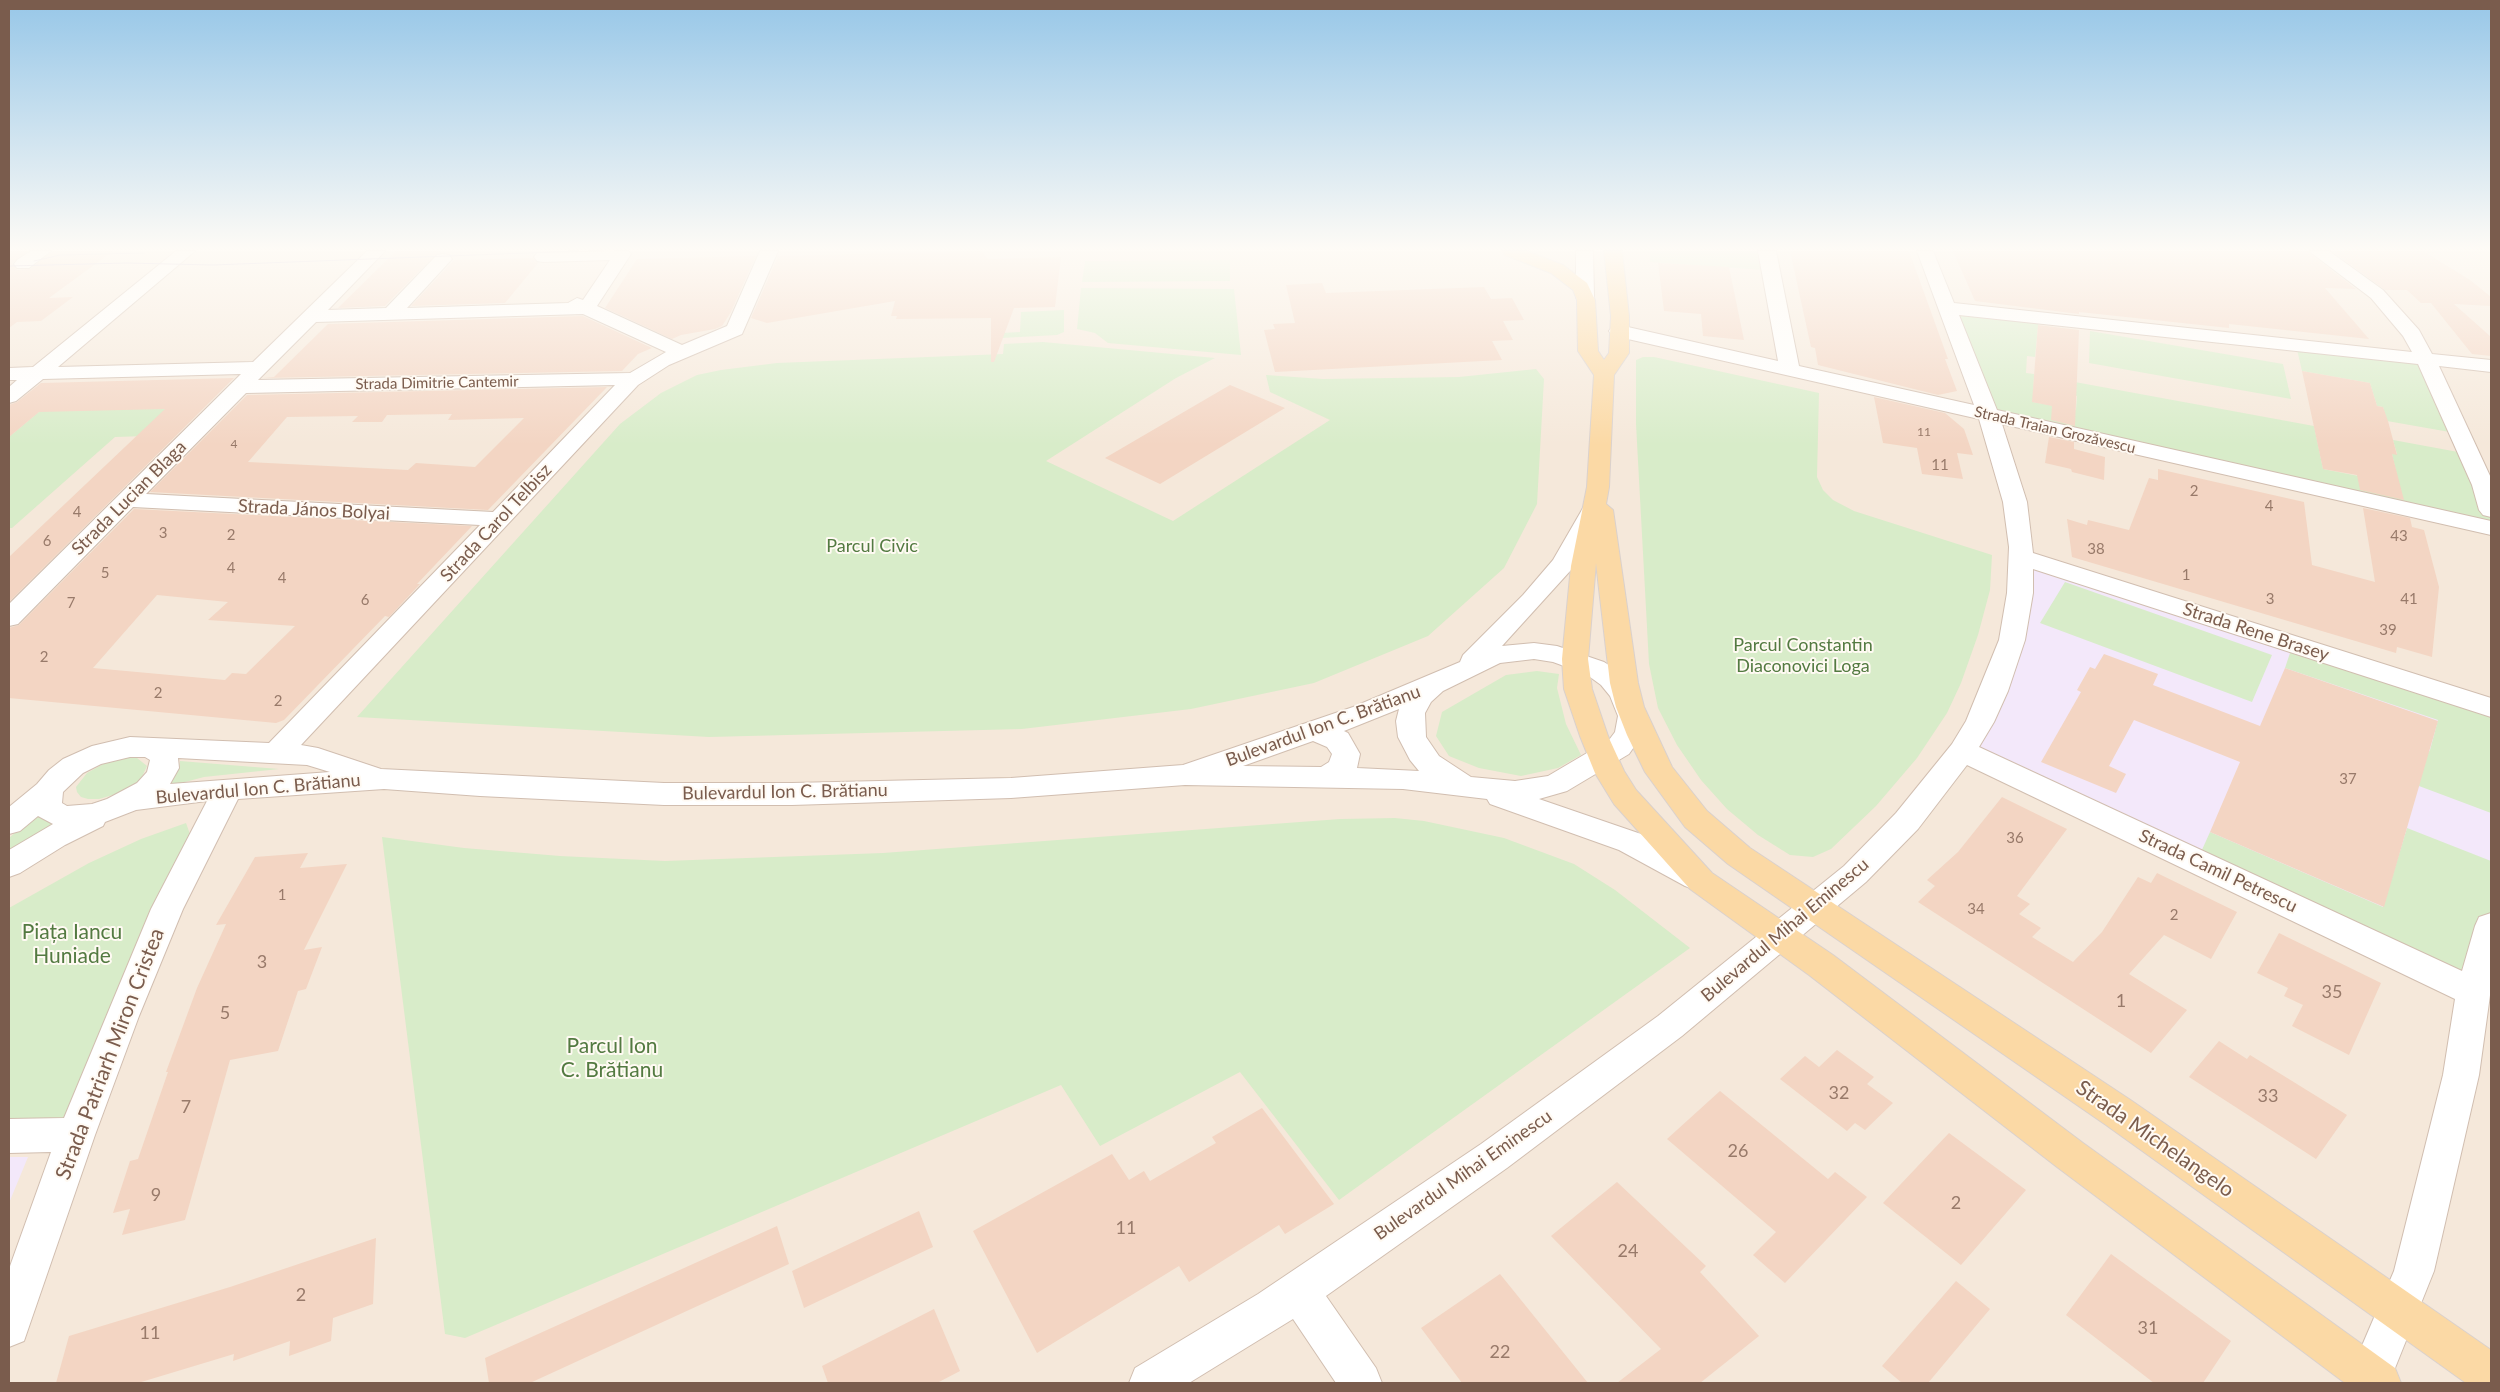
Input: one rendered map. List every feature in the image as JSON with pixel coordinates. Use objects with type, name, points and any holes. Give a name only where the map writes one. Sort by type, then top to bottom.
[{"type":"main road","points":[[1586,316],[1588,351],[1604,375]]},
{"type":"main road","name":"Bulevardul Ion C. Brătianu","points":[[1618,316],[1618,353],[1604,375],[1598,487],[1583,566],[1575,659],[1578,689],[1602,757],[1625,797],[1701,881],[1781,937]]},
{"type":"main road","name":"Bulevardul Ion C. Brătianu","points":[[1598,487],[1624,683],[1630,707],[1641,735],[1660,772],[1696,818],[1739,856],[1815,908]]},
{"type":"main road","name":"Strada Michelangelo","points":[[1815,908],[2119,1113],[2491,1375]]},
{"type":"main road","points":[[1781,937],[2373,1381]]},
{"type":"street","points":[[9,397],[107,316]]},
{"type":"street","name":"Strada Lucian Blaga","points":[[9,618],[311,316]]},
{"type":"street","points":[[603,316],[681,352]]},
{"type":"street","name":"Strada Carol Telbisz","points":[[277,752],[634,379],[655,364],[730,333],[738,325],[742,316]]},
{"type":"street","points":[[1780,316],[1790,370]]},
{"type":"street","name":"Bulevardul Mihai Eminescu","points":[[1150,1383],[1298,1291],[1526,1132],[1670,1026],[1781,937],[1882,848],[1924,800],[1962,751],[1980,722],[2006,657],[2020,592],[2021,557],[2015,502],[1989,415],[1951,316]]},
{"type":"street","points":[[2023,316],[2491,366]]},
{"type":"street","points":[[2397,316],[2412,334],[2426,359],[2466,444],[2491,510]]},
{"type":"street","name":"Strada Traian Grozăvescu","points":[[1619,331],[2491,528]]},
{"type":"street","name":"Strada Dimitrie Cantemir","points":[[9,374],[33,378],[634,379]]},
{"type":"street","name":"Bulevardul Ion C. Brătianu","points":[[1459,674],[1532,600],[1562,565],[1579,539],[1591,512],[1598,487]]},
{"type":"street","name":"Strada János Bolyai","points":[[127,500],[500,519]]},
{"type":"street","name":"Strada Rene Brasey","points":[[2021,557],[2491,708]]},
{"type":"street","name":"Bulevardul Ion C. Brătianu","points":[[132,800],[193,791],[384,779],[480,786],[664,794],[792,794],[1011,788],[1185,775],[1403,779],[1506,792],[1542,789],[1564,781],[1626,741],[1632,720],[1630,707],[1623,693],[1611,680],[1595,668],[1575,659],[1541,651],[1513,652],[1492,656],[1459,674],[1363,714],[1185,775]]},
{"type":"street","points":[[1459,674],[1431,688],[1421,696],[1411,713],[1410,727],[1416,747],[1429,763],[1446,776],[1469,786]]},
{"type":"street","points":[[1314,732],[1328,734],[1338,740],[1346,754],[1342,768],[1326,778]]},
{"type":"street","points":[[9,823],[48,792],[59,777],[92,756],[130,747],[148,747],[158,752],[164,758],[164,768],[158,779],[147,790],[132,800],[54,837],[9,865]]},
{"type":"street","name":"Bulevardul Ion C. Brătianu","points":[[148,747],[308,755],[384,779]]},
{"type":"street","name":"Strada Camil Petrescu","points":[[1962,751],[2473,992]]},
{"type":"street","name":"Bulevardul Ion C. Brătianu","points":[[1469,786],[1630,842],[1701,881]]},
{"type":"street","name":"Strada Patriarh Miron Cristea","points":[[9,1326],[76,1135],[122,1016],[167,909],[228,789]]},
{"type":"street","points":[[48,792],[46,803],[52,812],[58,815],[74,817],[104,812]]},
{"type":"street","points":[[2373,1381],[2414,1271],[2461,1075],[2473,992],[2491,926]]},
{"type":"street","points":[[9,1136],[76,1135]]},
{"type":"street","points":[[1298,1291],[1361,1383]]},
{"type":"shaded area","points":[[9,316],[2491,316],[2491,1383],[9,1383]]},
{"type":"shaded area","points":[[2021,557],[2491,708],[2491,926],[2473,992],[1962,751],[1980,722]]},
{"type":"shaded area","points":[[9,1157],[28,1157],[9,1203]]},
{"type":"green space","points":[[1021,316],[1064,316],[1064,332],[1057,335],[1001,338],[1002,333],[1020,332]]},
{"type":"green space","points":[[1078,316],[1237,316],[1241,355],[1108,343],[1095,333],[1077,329]]},
{"type":"green space","points":[[1951,316],[2039,317],[2035,357],[2027,356],[2026,373],[2034,374],[2033,402],[2076,410],[2077,396],[2063,393],[2064,380],[2314,426],[2323,469],[2399,484],[2392,454],[2397,454],[2393,440],[2469,454],[2491,510],[2491,528],[1989,415]]},
{"type":"green space","points":[[2090,331],[2283,364],[2291,399],[2089,363]]},
{"type":"green space","name":"Parcul Civic","points":[[1043,342],[1215,358],[1176,378],[1046,461],[1173,521],[1330,420],[1270,392],[1266,375],[1323,379],[1459,377],[1536,369],[1544,379],[1537,504],[1504,568],[1428,636],[1314,683],[1191,709],[1022,729],[709,737],[357,717],[620,424],[661,393],[697,375],[721,370],[777,363],[1003,354],[1004,344]]},
{"type":"green space","points":[[2296,345],[2426,359],[2461,434],[2387,421],[2383,407],[2377,406],[2370,383],[2302,371]]},
{"type":"green space","name":"Parcul Constantin Diaconovici Loga","points":[[1643,357],[1654,357],[1819,393],[1817,477],[1823,490],[1833,500],[1854,511],[1992,555],[1990,590],[1978,635],[1961,683],[1947,713],[1917,758],[1876,806],[1831,849],[1813,857],[1790,855],[1758,835],[1727,809],[1701,780],[1677,745],[1658,708],[1649,664],[1636,424],[1636,360]]},
{"type":"green space","points":[[175,407],[145,436],[115,437],[12,528],[9,528],[9,437],[40,411]]},
{"type":"green space","points":[[2065,582],[2272,655],[2252,702],[2040,623]]},
{"type":"green space","points":[[2293,644],[2491,708],[2491,813],[2411,783],[2430,750],[2438,720],[2285,668]]},
{"type":"green space","points":[[1537,671],[1559,674],[1557,688],[1566,724],[1581,755],[1558,768],[1521,776],[1479,768],[1449,756],[1436,736],[1442,712],[1506,675]]},
{"type":"green space","points":[[129,757],[137,758],[147,766],[141,779],[133,786],[123,792],[99,799],[81,797],[77,792],[76,787],[87,773],[107,762]]},
{"type":"green space","points":[[180,761],[279,769],[204,777],[162,788],[173,778],[179,769]]},
{"type":"green space","points":[[38,813],[44,819],[70,823],[9,852],[9,838]]},
{"type":"green space","name":"Parcul Ion C. Brătianu","points":[[1395,818],[1424,821],[1504,838],[1574,864],[1615,890],[1690,948],[1339,1200],[1240,1072],[1100,1146],[1061,1085],[465,1338],[445,1334],[382,837],[464,848],[560,856],[665,861],[883,853],[1340,819]]},
{"type":"green space","name":"Piața Iancu Huniade","points":[[186,823],[191,837],[66,1123],[9,1125],[9,908],[89,863],[141,839]]},
{"type":"green space","points":[[2407,828],[2491,861],[2491,926],[2473,992],[2197,861],[2210,832],[2383,907]]},
{"type":"building","points":[[9,316],[48,316],[41,321],[17,322],[9,328]]},
{"type":"building","points":[[583,316],[652,348],[638,354],[622,371],[263,378],[274,377],[328,324]]},
{"type":"building","points":[[622,316],[728,316],[722,326],[715,329],[681,335],[672,339]]},
{"type":"building","points":[[752,316],[808,316],[767,323],[751,318]]},
{"type":"building","points":[[891,316],[1011,316],[994,362],[991,362],[991,318],[896,319],[897,316]]},
{"type":"building","points":[[1293,316],[1522,316],[1524,320],[1503,321],[1513,340],[1492,341],[1502,360],[1275,372],[1264,330],[1275,329],[1273,324],[1295,323]]},
{"type":"building","points":[[1701,316],[1739,316],[1744,340],[1703,336]]},
{"type":"building","points":[[1804,316],[1932,316],[1957,391],[1938,395],[1818,365],[1815,348],[1811,347]]},
{"type":"building","points":[[2116,316],[2349,316],[2369,339],[2229,324],[2229,328]]},
{"type":"building","points":[[2441,316],[2467,316],[2491,337],[2491,356],[2472,354]]},
{"type":"building","points":[[2038,325],[2079,330],[2075,426],[2051,420],[2052,406],[2032,402]]},
{"type":"building","points":[[2302,371],[2370,383],[2377,406],[2383,407],[2388,421],[2397,455],[2392,454],[2404,500],[2360,490],[2357,475],[2323,469]]},
{"type":"building","points":[[234,378],[9,602],[9,557],[165,409],[39,412],[9,437],[9,405],[17,402],[41,383]]},
{"type":"building","points":[[1230,385],[1285,408],[1160,484],[1105,458]]},
{"type":"building","points":[[607,387],[488,510],[150,492],[247,395]],"holes":[[[452,414],[448,420],[524,418],[475,467],[416,463],[408,470],[248,462],[287,417],[358,416],[352,422],[382,422],[387,415]]]},
{"type":"building","points":[[1874,397],[1945,413],[1964,429],[1973,455],[1957,453],[1963,479],[1922,474],[1917,448],[1883,443]]},
{"type":"building","points":[[2049,437],[2074,442],[2074,449],[2105,457],[2104,480],[2045,463]]},
{"type":"building","points":[[2158,469],[2304,502],[2312,565],[2375,582],[2363,508],[2410,518],[2412,527],[2424,530],[2439,587],[2432,657],[2397,647],[2396,653],[2072,557],[2067,519],[2087,525],[2088,520],[2129,530],[2149,478],[2158,480]]},
{"type":"building","points":[[134,509],[472,526],[417,584],[420,584],[389,617],[385,616],[284,720],[276,723],[9,698],[9,628],[19,625]],"holes":[[[157,595],[228,602],[208,620],[295,626],[246,674],[232,673],[225,680],[93,668]]]},
{"type":"building","points":[[2104,654],[2158,674],[2153,685],[2260,726],[2285,668],[2438,721],[2384,907],[2210,832],[2240,762],[2134,720],[2109,766],[2126,774],[2116,793],[2041,762],[2081,692],[2077,690],[2090,667],[2095,669]]},
{"type":"building","points":[[2002,797],[2067,829],[2017,896],[2030,904],[2019,914],[2041,928],[2032,937],[2073,962],[2102,932],[2138,877],[2151,883],[2157,873],[2237,912],[2211,959],[2164,935],[2129,974],[2187,1010],[2151,1053],[1918,902],[1935,886],[1927,880],[1958,852]]},
{"type":"building","points":[[308,853],[300,868],[347,864],[304,950],[322,947],[306,989],[298,991],[278,1051],[230,1060],[185,1220],[122,1235],[130,1209],[113,1213],[130,1161],[138,1159],[168,1072],[166,1072],[197,988],[226,924],[216,925],[255,857]]},
{"type":"building","points":[[2279,933],[2381,983],[2349,1055],[2292,1026],[2303,1005],[2284,996],[2288,988],[2257,973]]},
{"type":"building","points":[[2219,1041],[2247,1059],[2250,1055],[2347,1115],[2316,1159],[2189,1077]]},
{"type":"building","points":[[1837,1050],[1874,1077],[1867,1084],[1893,1103],[1865,1130],[1855,1123],[1847,1131],[1780,1079],[1805,1056],[1819,1067]]},
{"type":"building","points":[[1720,1091],[1828,1179],[1835,1172],[1867,1197],[1785,1283],[1753,1255],[1776,1232],[1667,1139]]},
{"type":"building","points":[[1262,1108],[1334,1204],[1285,1234],[1279,1225],[1189,1282],[1179,1266],[1037,1353],[973,1231],[1112,1154],[1129,1180],[1144,1171],[1150,1181],[1216,1143],[1212,1137]]},
{"type":"building","points":[[1949,1133],[2026,1190],[1961,1265],[1883,1203]]},
{"type":"building","points":[[1617,1182],[1706,1266],[1700,1272],[1759,1336],[1700,1383],[1617,1383],[1661,1349],[1551,1236]]},
{"type":"building","points":[[919,1211],[933,1247],[804,1308],[792,1271]]},
{"type":"building","points":[[777,1226],[789,1264],[530,1383],[489,1383],[485,1358]]},
{"type":"building","points":[[376,1238],[373,1304],[333,1318],[331,1341],[289,1356],[290,1341],[233,1361],[234,1354],[138,1383],[56,1383],[69,1336],[230,1287]]},
{"type":"building","points":[[2111,1254],[2231,1341],[2203,1383],[2154,1383],[2066,1315]]},
{"type":"building","points":[[1500,1274],[1588,1383],[1462,1383],[1421,1328]]},
{"type":"building","points":[[1956,1281],[1990,1309],[1928,1383],[1902,1383],[1882,1366]]},
{"type":"building","points":[[934,1309],[960,1371],[937,1383],[828,1383],[822,1366]]}]
